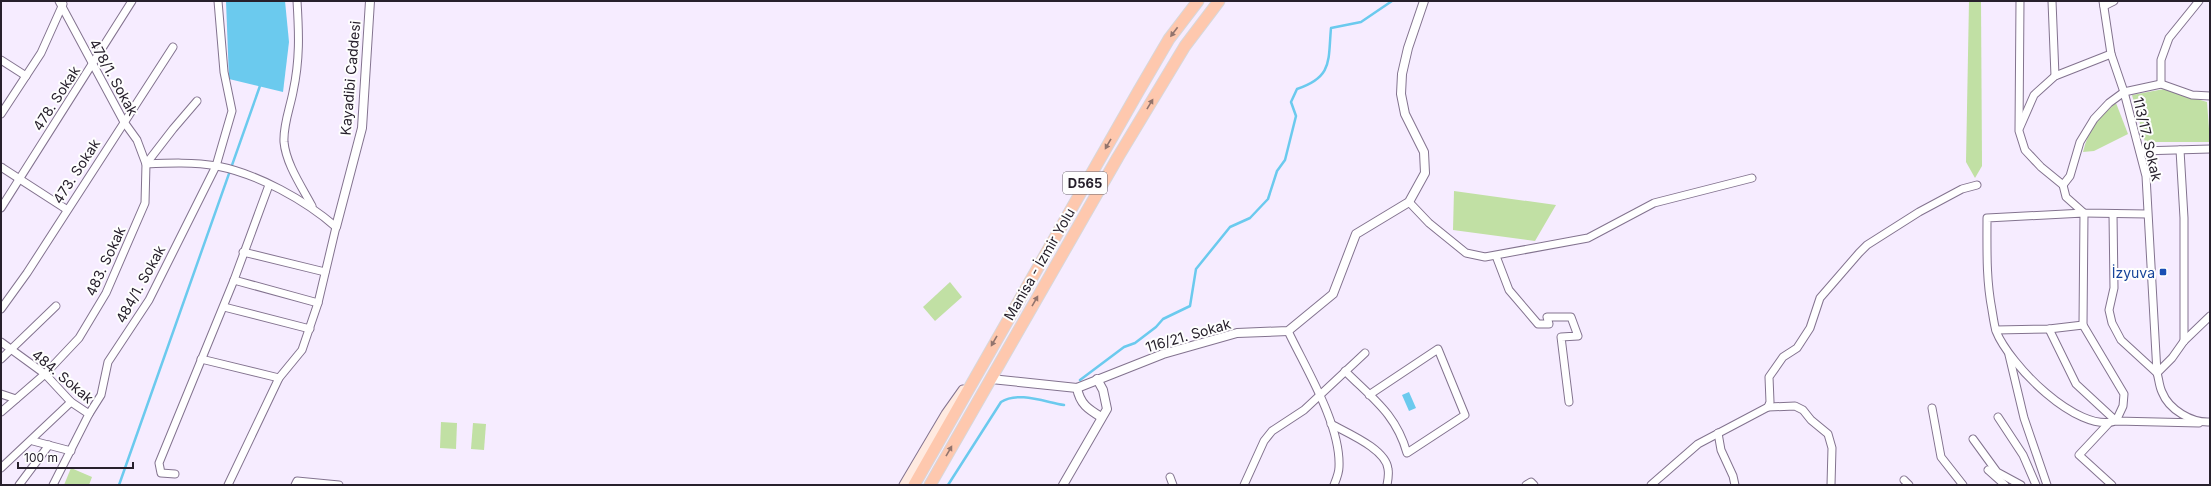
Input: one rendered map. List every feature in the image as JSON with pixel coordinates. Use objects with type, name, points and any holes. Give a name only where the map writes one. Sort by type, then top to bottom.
[{"type":"highway","name":"Manisa - İzmir Yolu","points":[[914,485],[978,370],[1169,39],[1198,1]]},
{"type":"highway","name":"Manisa - İzmir Yolu","points":[[930,485],[1118,157],[1161,85],[1185,46],[1220,1]]},
{"type":"main road","points":[[904,485],[946,414],[978,370]]},
{"type":"street","name":"478. Sokak","points":[[1,208],[93,65],[132,1]]},
{"type":"street","name":"484/1. Sokak","points":[[53,485],[89,414],[101,395],[108,362],[148,300],[216,166],[232,111],[224,72],[218,1]]},
{"type":"street","points":[[297,1],[300,44],[293,91],[286,120],[284,143],[290,164],[312,206]]},
{"type":"street","name":"Kayadibi Caddesi","points":[[336,227],[362,128],[370,1]]},
{"type":"street","points":[[1334,485],[1339,468],[1336,438],[1319,395],[1288,331],[1333,294],[1356,234],[1409,202],[1425,173],[1424,152],[1405,114],[1401,94],[1402,74],[1424,1]]},
{"type":"street","points":[[2020,1],[2019,131],[2024,150],[2040,167],[2063,185],[2066,197],[2084,213],[2084,325],[2124,394],[2123,406],[2116,421]]},
{"type":"street","points":[[2052,1],[2055,76]]},
{"type":"street","points":[[2104,4],[2114,1]]},
{"type":"street","points":[[2161,84],[2161,60],[2169,38],[2199,1]]},
{"type":"street","name":"478/1. Sokak","points":[[62,3],[124,122],[137,140],[146,164]]},
{"type":"street","points":[[1,114],[41,53],[62,3]]},
{"type":"street","name":"113/17. Sokak","points":[[2104,4],[2111,54],[2124,92],[2146,176],[2157,373],[2162,392],[2168,402],[2175,409],[2199,423]]},
{"type":"street","name":"473. Sokak","points":[[1,309],[27,273],[66,209],[173,47]]},
{"type":"street","points":[[2019,131],[2034,95],[2055,76],[2111,54]]},
{"type":"street","points":[[1,60],[26,76]]},
{"type":"street","points":[[2063,185],[2070,176],[2080,142],[2094,119],[2109,103],[2124,92],[2161,84],[2192,95],[2210,96]]},
{"type":"street","points":[[146,164],[197,101]]},
{"type":"street","points":[[2140,151],[2210,149]]},
{"type":"street","points":[[2180,150],[2184,218],[2184,340]]},
{"type":"street","points":[[146,164],[189,164],[216,166],[238,171],[312,206],[336,227],[318,304],[302,350],[279,378],[228,485]]},
{"type":"street","name":"483. Sokak","points":[[1,412],[45,374],[79,338],[106,293],[144,203],[146,164]]},
{"type":"street","points":[[1,167],[66,209]]},
{"type":"street","points":[[1409,202],[1428,223],[1466,253],[1485,257],[1588,238],[1654,203],[1752,178]]},
{"type":"street","points":[[175,474],[161,474],[159,463],[200,359],[224,307],[243,252],[269,185]]},
{"type":"street","points":[[1768,407],[1770,402],[1769,377],[1783,357],[1797,348],[1807,334],[1820,298],[1867,245],[1923,209],[1962,189],[1977,185]]},
{"type":"street","points":[[2108,424],[2079,416],[2052,399],[2013,360],[1996,330],[1987,283],[1987,218],[2084,213],[2147,214]]},
{"type":"street","points":[[2113,214],[2114,288],[2109,310],[2112,323],[2121,340],[2157,373],[2172,358],[2184,340],[2210,316]]},
{"type":"street","points":[[243,252],[325,272]]},
{"type":"street","points":[[1496,256],[1510,290],[1538,324],[1550,324],[1547,317],[1571,317],[1578,336],[1561,337],[1569,402]]},
{"type":"street","points":[[234,280],[318,304]]},
{"type":"street","points":[[1,359],[56,306]]},
{"type":"street","points":[[224,307],[310,329]]},
{"type":"street","points":[[1996,330],[2049,329],[2084,325]]},
{"type":"street","points":[[2049,329],[2076,384],[2116,421]]},
{"type":"street","name":"116/21. Sokak","points":[[1078,388],[1097,379],[1164,354],[1237,334],[1288,331]]},
{"type":"street","name":"484. Sokak","points":[[1,342],[45,374],[71,402],[89,414]]},
{"type":"street","points":[[1345,371],[1370,395],[1396,424],[1402,435],[1407,453],[1465,415],[1438,349],[1370,395]]},
{"type":"street","points":[[2008,351],[2024,418],[2047,485]]},
{"type":"street","points":[[1244,485],[1264,441],[1272,431],[1304,410],[1365,354]]},
{"type":"street","points":[[200,359],[279,378]]},
{"type":"street","points":[[991,379],[1078,388],[1079,398],[1086,407],[1101,417]]},
{"type":"street","points":[[1063,485],[1107,409],[1103,390],[1097,379]]},
{"type":"street","points":[[1,394],[16,399]]},
{"type":"street","points":[[1,468],[33,440],[71,402]]},
{"type":"street","points":[[1651,485],[1698,444],[1718,433],[1768,407],[1795,406],[1803,410],[1811,420],[1828,434],[1832,448],[1830,485]]},
{"type":"street","points":[[1932,408],[1941,457],[1963,485]]},
{"type":"street","points":[[1998,416],[2023,455],[2036,485]]},
{"type":"street","points":[[2112,485],[2079,455],[2108,424],[2116,421],[2210,422]]},
{"type":"street","points":[[1331,424],[1375,449],[1385,459],[1388,469],[1387,485]]},
{"type":"street","points":[[1718,433],[1721,450],[1733,476],[1735,485]]},
{"type":"street","points":[[1973,439],[1997,472],[2021,485]]},
{"type":"street","points":[[33,440],[71,451]]},
{"type":"street","points":[[19,485],[49,445]]},
{"type":"street","points":[[1988,470],[2005,485]]},
{"type":"street","points":[[1170,477],[1173,485]]},
{"type":"street","points":[[295,485],[297,481],[339,485]]},
{"type":"street","points":[[1526,485],[1531,482],[1534,485]]},
{"type":"green space","points":[[1969,1],[1981,1],[1982,166],[1975,178],[1966,162]]},
{"type":"green space","points":[[2164,89],[2207,102],[2210,142],[2145,142],[2132,95]]},
{"type":"green space","points":[[2116,103],[2128,134],[2094,151],[2083,152],[2088,137],[2095,124],[2104,113]]},
{"type":"green space","points":[[1454,191],[1556,205],[1535,241],[1453,230]]},
{"type":"green space","points":[[950,282],[962,297],[935,321],[923,307]]},
{"type":"green space","points":[[441,422],[457,423],[456,449],[440,448]]},
{"type":"green space","points":[[473,423],[486,424],[484,450],[471,449]]},
{"type":"green space","points":[[71,468],[92,477],[89,485],[64,485]]},
{"type":"water","points":[[226,1],[285,1],[289,42],[283,92],[229,79]]},
{"type":"water","points":[[1409,392],[1416,408],[1409,411],[1402,395]]},
{"type":"waterway","points":[[1080,380],[1124,347],[1135,343],[1156,327],[1163,319],[1190,306],[1196,269],[1230,227],[1250,218],[1268,199],[1277,171],[1285,160],[1296,116],[1291,102],[1297,89],[1309,84],[1323,73],[1328,59],[1331,28],[1361,22],[1392,1]]},
{"type":"waterway","points":[[119,485],[261,83]]},
{"type":"waterway","points":[[948,485],[1001,402],[1015,397],[1023,397],[1064,405]]},
{"type":"place","name":"İzyuva","points":[[2163,272]]}]
